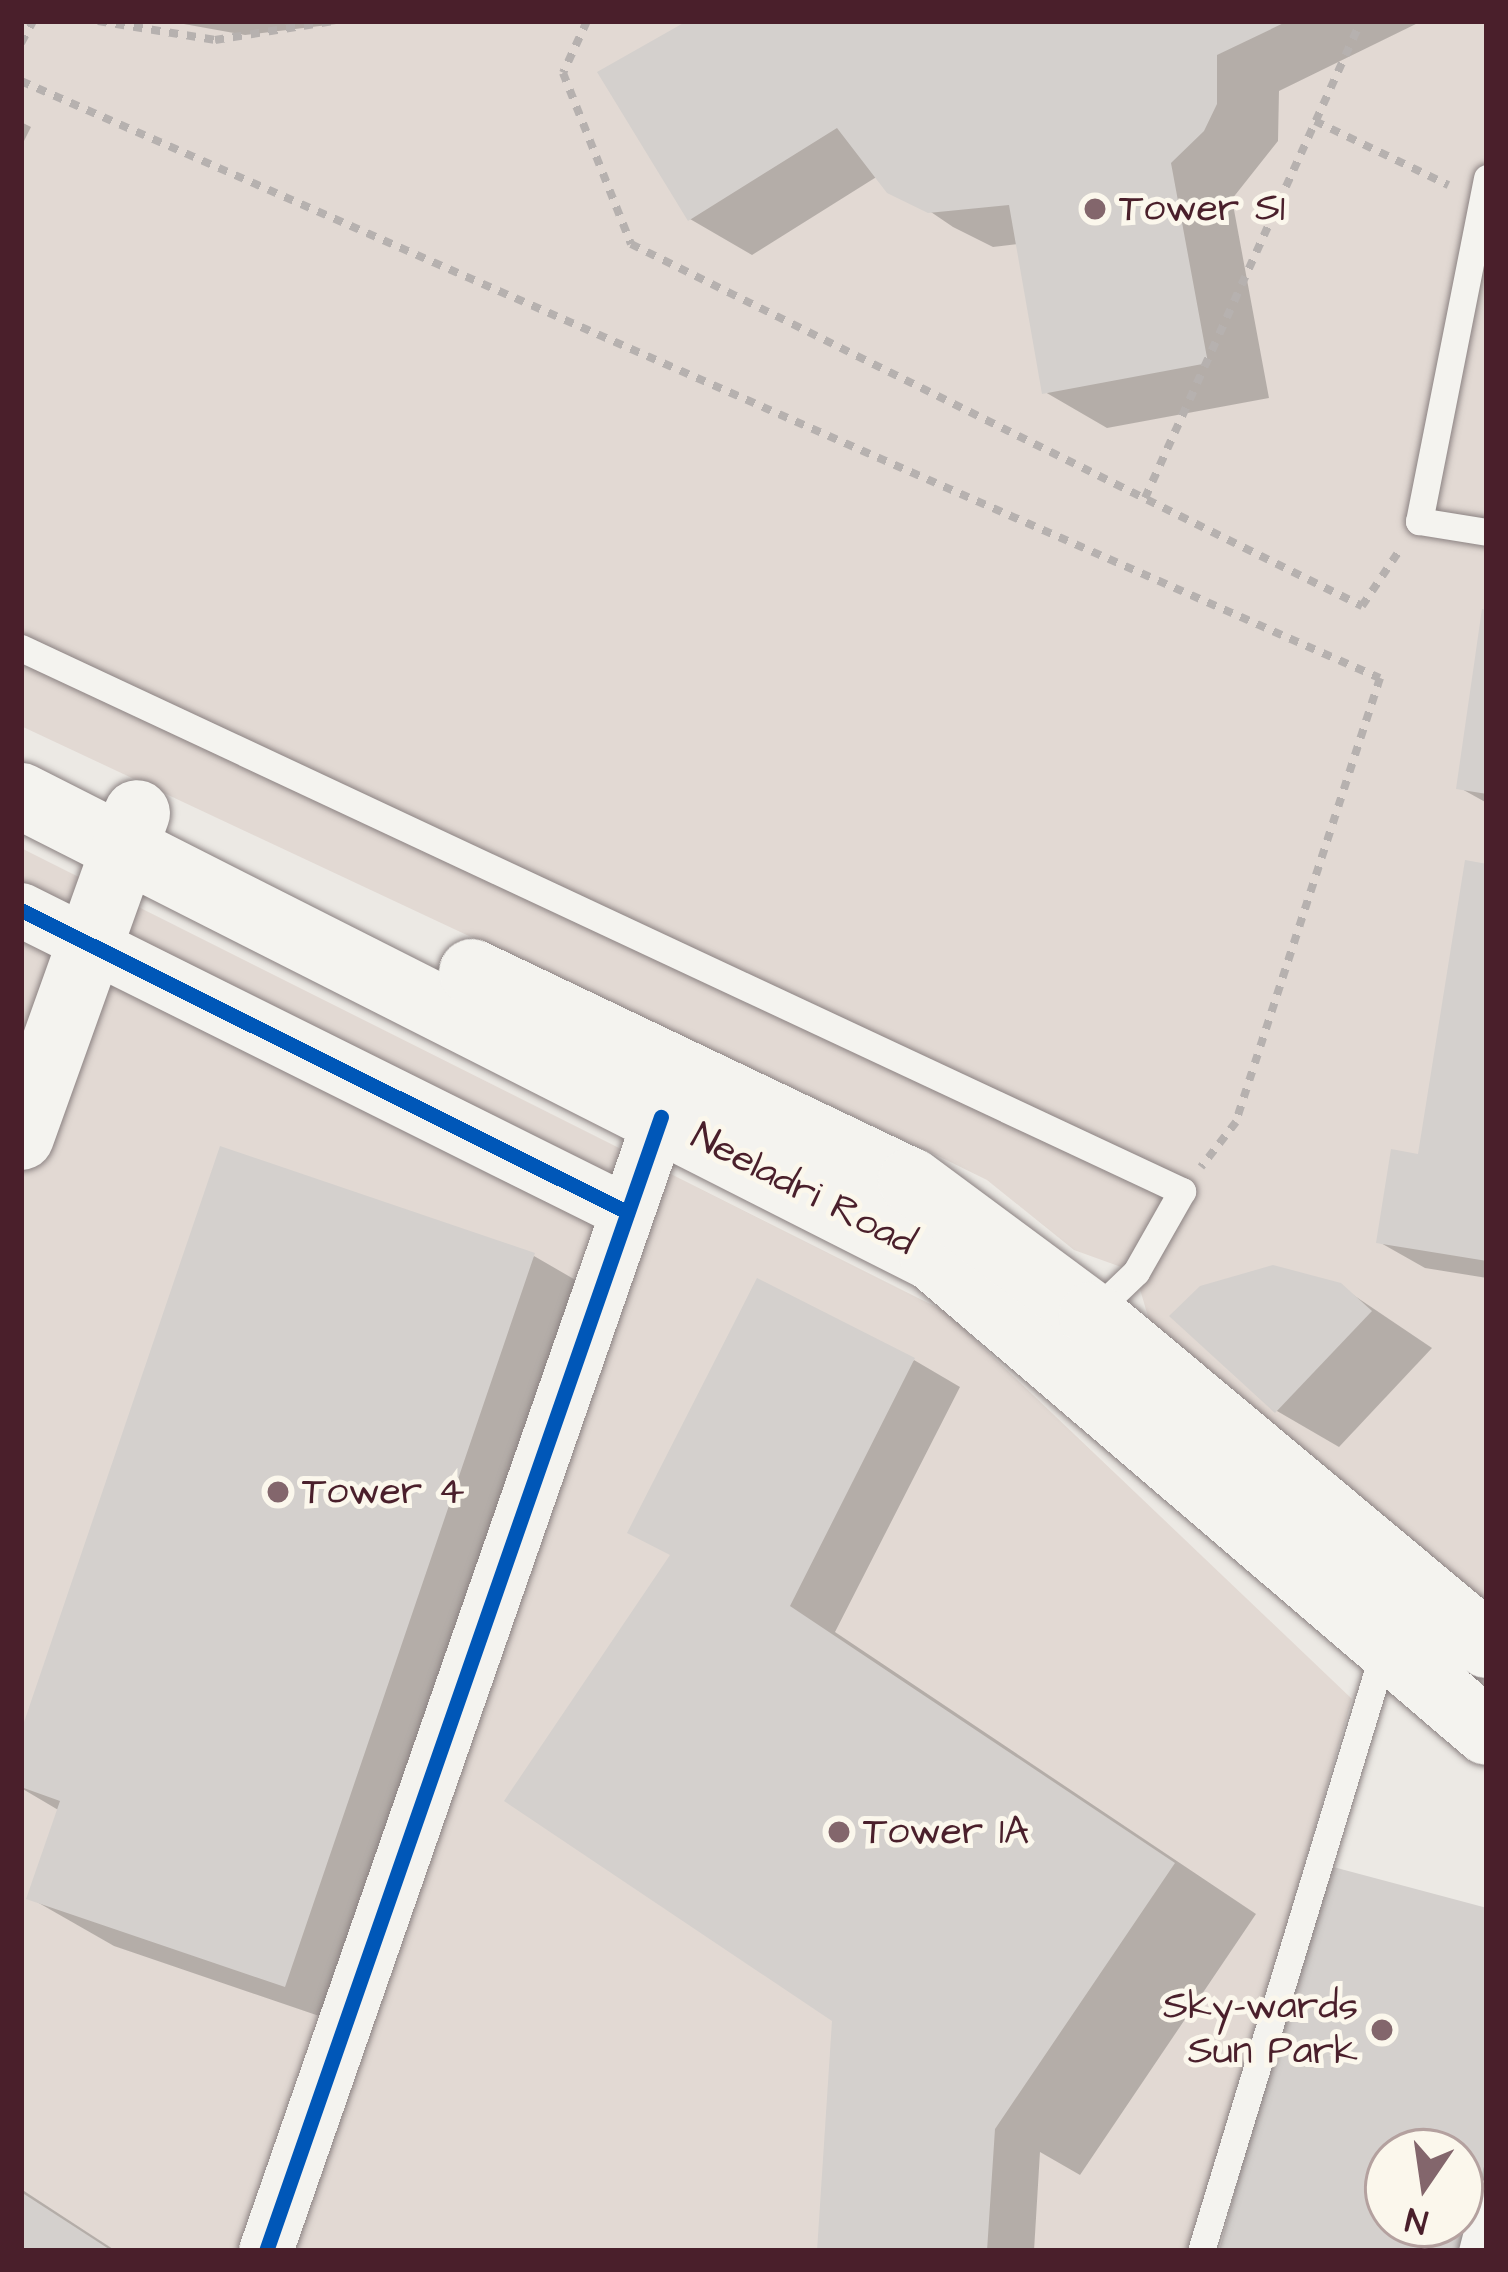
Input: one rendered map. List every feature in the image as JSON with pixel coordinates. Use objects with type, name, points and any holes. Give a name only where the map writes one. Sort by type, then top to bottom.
[{"type":"main road","name":"Neeladri Road","points":[[31,798],[130,830],[911,1181],[1386,1642],[1476,1678]]},
{"type":"main road","name":"Neeladri Road","points":[[130,830],[1071,1335],[1476,1678]]},
{"type":"main road","points":[[21,1137],[130,830]]},
{"type":"street","points":[[21,910],[623,1210]]},
{"type":"street","points":[[266,2251],[623,1210],[661,1117]]},
{"type":"lane","points":[[1485,190],[1419,520],[1487,532]]},
{"type":"lane","points":[[21,648],[1182,1191],[1136,1272],[1071,1335]]},
{"type":"lane","points":[[1201,2251],[1386,1642]]},
{"type":"lane","points":[[1472,2251],[1487,2193]]},
{"type":"path","points":[[21,43],[33,21]]},
{"type":"path","points":[[98,21],[214,40],[333,21]]},
{"type":"path","points":[[587,21],[563,73],[631,244],[1362,606],[1419,520]]},
{"type":"path","points":[[1145,499],[1361,21]]},
{"type":"path","points":[[21,80],[1380,677],[1236,1122],[1182,1191]]},
{"type":"path","points":[[1315,121],[1485,190]]},
{"type":"shaded area","points":[[21,21],[1487,21],[1487,1631],[1151,1327],[1135,1272],[1074,1250],[987,1180],[21,726]]},
{"type":"shaded area","points":[[21,848],[946,1312],[1352,1699],[1193,2251],[21,2251]]},
{"type":"building","name":"Tower S1","points":[[687,21],[1288,21],[1217,55],[1217,104],[1204,131],[1171,163],[1208,363],[1042,394],[1009,205],[928,213],[887,193],[837,128],[688,221],[597,72]]},
{"type":"building","points":[[1482,609],[1487,610],[1487,794],[1456,789]]},
{"type":"building","points":[[1465,860],[1487,864],[1487,1261],[1376,1243],[1391,1149],[1418,1154]]},
{"type":"building","name":"Tower 4","points":[[220,1146],[535,1253],[285,1987],[26,1899],[60,1801],[21,1787],[21,1731]]},
{"type":"building","points":[[1273,1265],[1341,1283],[1372,1311],[1275,1413],[1169,1316],[1200,1286]]},
{"type":"building","name":"Tower 1A","points":[[757,1278],[915,1358],[790,1606],[1175,1863],[995,2129],[987,2251],[817,2251],[832,2021],[504,1801],[670,1555],[627,1533]]},
{"type":"building","name":"Sky-wards Sun Park","points":[[1322,1864],[1487,1908],[1484,2167],[1484,2128],[1364,2128],[1364,2248],[1462,2251],[1219,2251]]},
{"type":"building","points":[[21,2192],[112,2251],[21,2251]]},
{"type":"cycle path","points":[[21,910],[623,1210]]},
{"type":"cycle path","points":[[266,2251],[661,1117]]},
{"type":"place","name":"Tower S1","points":[[1095,209]]},
{"type":"place","name":"Tower 4","points":[[278,1492]]},
{"type":"place","name":"Tower 1A","points":[[839,1832]]},
{"type":"place","name":"Sky-wards Sun Park","points":[[1382,2030]]}]
